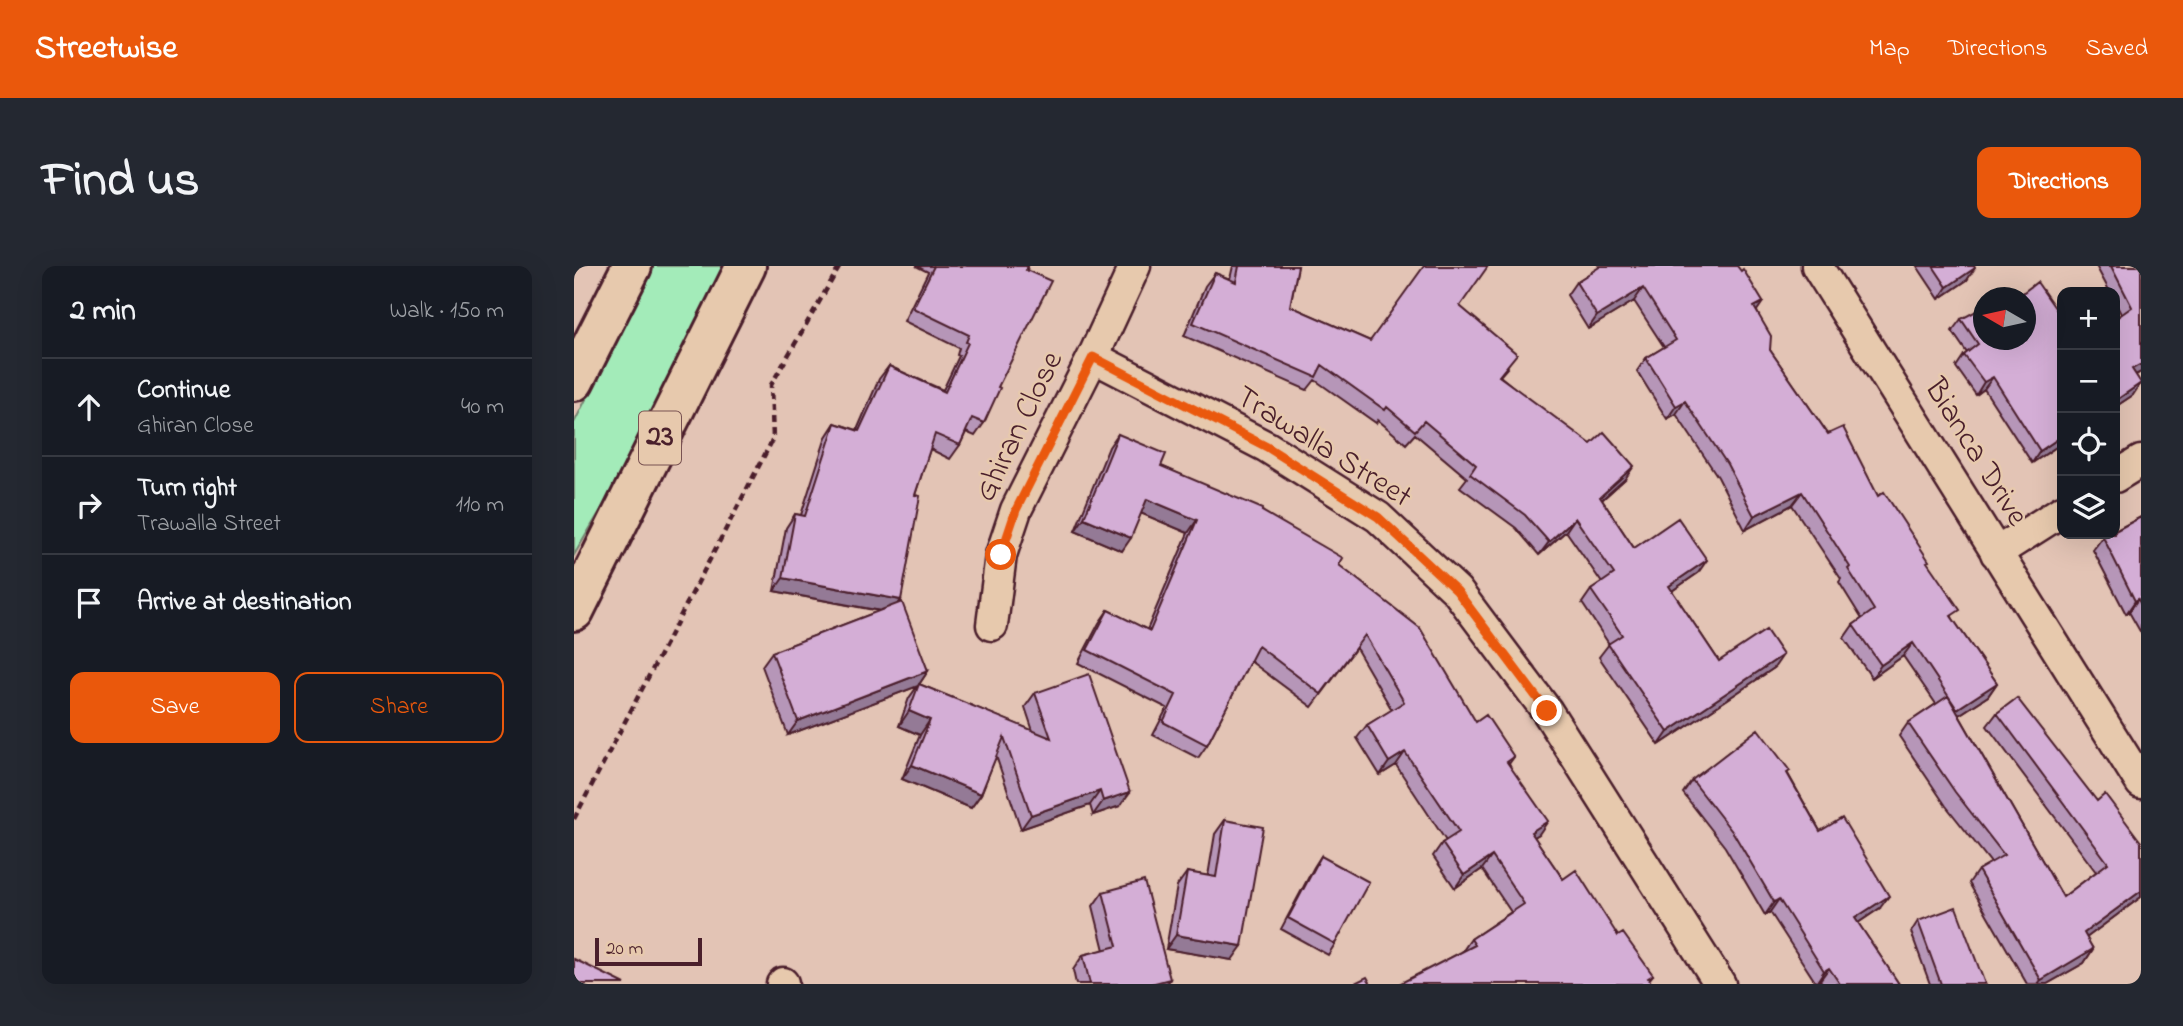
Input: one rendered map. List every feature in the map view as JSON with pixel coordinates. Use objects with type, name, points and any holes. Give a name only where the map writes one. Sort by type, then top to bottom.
[{"type":"main road","points":[[574,381],[632,266]]},
{"type":"main road","name":"23","points":[[574,611],[746,266]]},
{"type":"street","name":"Ghiran Close","points":[[992,625],[1001,555],[1016,510],[1093,357],[1135,266]]},
{"type":"street","name":"Bianca Drive","points":[[1817,266],[2141,783]]},
{"type":"street","name":"Trawalla Street","points":[[1093,357],[1267,447],[1378,517],[1457,591],[1547,711],[1720,984]]},
{"type":"street","points":[[2117,476],[2141,461]]},
{"type":"street","points":[[1996,553],[2057,514]]},
{"type":"path","points":[[574,819],[773,439],[771,385],[840,266]]},
{"type":"green space","points":[[653,266],[726,266],[630,461],[574,555],[574,423]]},
{"type":"building","points":[[934,266],[1028,266],[1026,270],[1051,281],[998,387],[1000,388],[984,423],[972,418],[960,445],[935,434],[915,495],[920,496],[901,600],[783,578],[795,514],[805,516],[835,423],[859,431],[889,366],[945,392],[968,343],[966,342],[969,335],[913,308]]},
{"type":"building","points":[[1239,266],[1298,266],[1290,306],[1370,341],[1424,266],[1488,266],[1460,306],[1517,354],[1499,376],[1591,444],[1604,432],[1634,466],[1600,497],[1634,548],[1678,518],[1707,560],[1669,586],[1719,661],[1766,630],[1783,655],[1668,732],[1608,644],[1622,635],[1591,590],[1614,574],[1575,518],[1549,542],[1525,515],[1470,474],[1476,465],[1424,421],[1415,431],[1387,407],[1385,410],[1322,365],[1316,377],[1193,323],[1215,273],[1236,282]]},
{"type":"building","points":[[1601,266],[1737,266],[1741,271],[1743,269],[1763,302],[1754,307],[1771,336],[1770,350],[1828,434],[1843,427],[1878,496],[1884,492],[1960,610],[1951,616],[1997,683],[1957,709],[1913,643],[1881,665],[1853,625],[1874,610],[1802,492],[1754,516],[1727,464],[1685,401],[1676,406],[1646,358],[1676,340],[1643,288],[1597,316],[1576,282]]},
{"type":"building","points":[[1933,266],[1974,266],[1975,268],[1947,287]]},
{"type":"building","points":[[2111,266],[2141,266],[2141,364],[2132,369],[2141,383],[2120,398],[2120,315],[2132,307]]},
{"type":"building","points":[[2037,282],[2057,311],[2057,439],[2040,451],[1993,377],[1984,382],[1964,355],[1973,348],[2036,350],[2036,287],[2030,287]]},
{"type":"building","points":[[1973,313],[1973,337],[1961,319]]},
{"type":"building","points":[[1118,434],[1166,454],[1161,466],[1263,509],[1262,511],[1343,558],[1339,565],[1420,628],[1476,722],[1486,715],[1514,757],[1507,762],[1548,821],[1531,832],[1563,879],[1576,870],[1618,936],[1623,933],[1653,975],[1648,978],[1652,984],[1399,984],[1475,945],[1471,939],[1524,904],[1492,856],[1464,875],[1442,843],[1459,832],[1405,752],[1389,762],[1367,725],[1404,702],[1365,635],[1321,694],[1258,646],[1207,745],[1163,722],[1176,695],[1087,650],[1108,610],[1150,631],[1197,520],[1147,499],[1131,538],[1084,518]]},
{"type":"building","points":[[2141,517],[2141,605],[2138,599],[2135,601],[2104,539],[2120,539],[2120,528]]},
{"type":"building","points":[[902,602],[928,671],[798,721],[772,652]]},
{"type":"building","points":[[1089,674],[1130,792],[1103,801],[1100,791],[1031,815],[1004,737],[981,794],[912,765],[930,720],[909,711],[919,684],[1051,738],[1035,693]]},
{"type":"building","points":[[1948,696],[2063,897],[2108,863],[1997,713],[2017,698],[2097,801],[2105,794],[2141,842],[2141,891],[2084,933],[2093,949],[2041,980],[1978,870],[2004,855],[1955,792],[1908,723]]},
{"type":"building","points":[[1758,729],[1790,771],[1787,773],[1820,831],[1842,818],[1889,896],[1855,918],[1899,984],[1840,984],[1829,968],[1824,971],[1779,899],[1774,902],[1734,834],[1692,780]]},
{"type":"building","points":[[1225,820],[1263,827],[1242,946],[1176,935],[1187,872],[1216,877]]},
{"type":"building","points":[[1321,856],[1369,882],[1335,944],[1288,918]]},
{"type":"building","points":[[1144,881],[1170,979],[1151,984],[1090,984],[1083,955],[1117,946],[1103,892]]},
{"type":"building","points":[[1956,907],[1985,984],[1941,984],[1918,921]]},
{"type":"building","points":[[574,959],[625,984],[574,984]]},
{"type":"building","points":[[1367,977],[1371,984],[1353,984]]},
{"type":"route","points":[[1001,555],[1016,510],[1093,357],[1267,447],[1378,517],[1457,591],[1547,711]]}]
